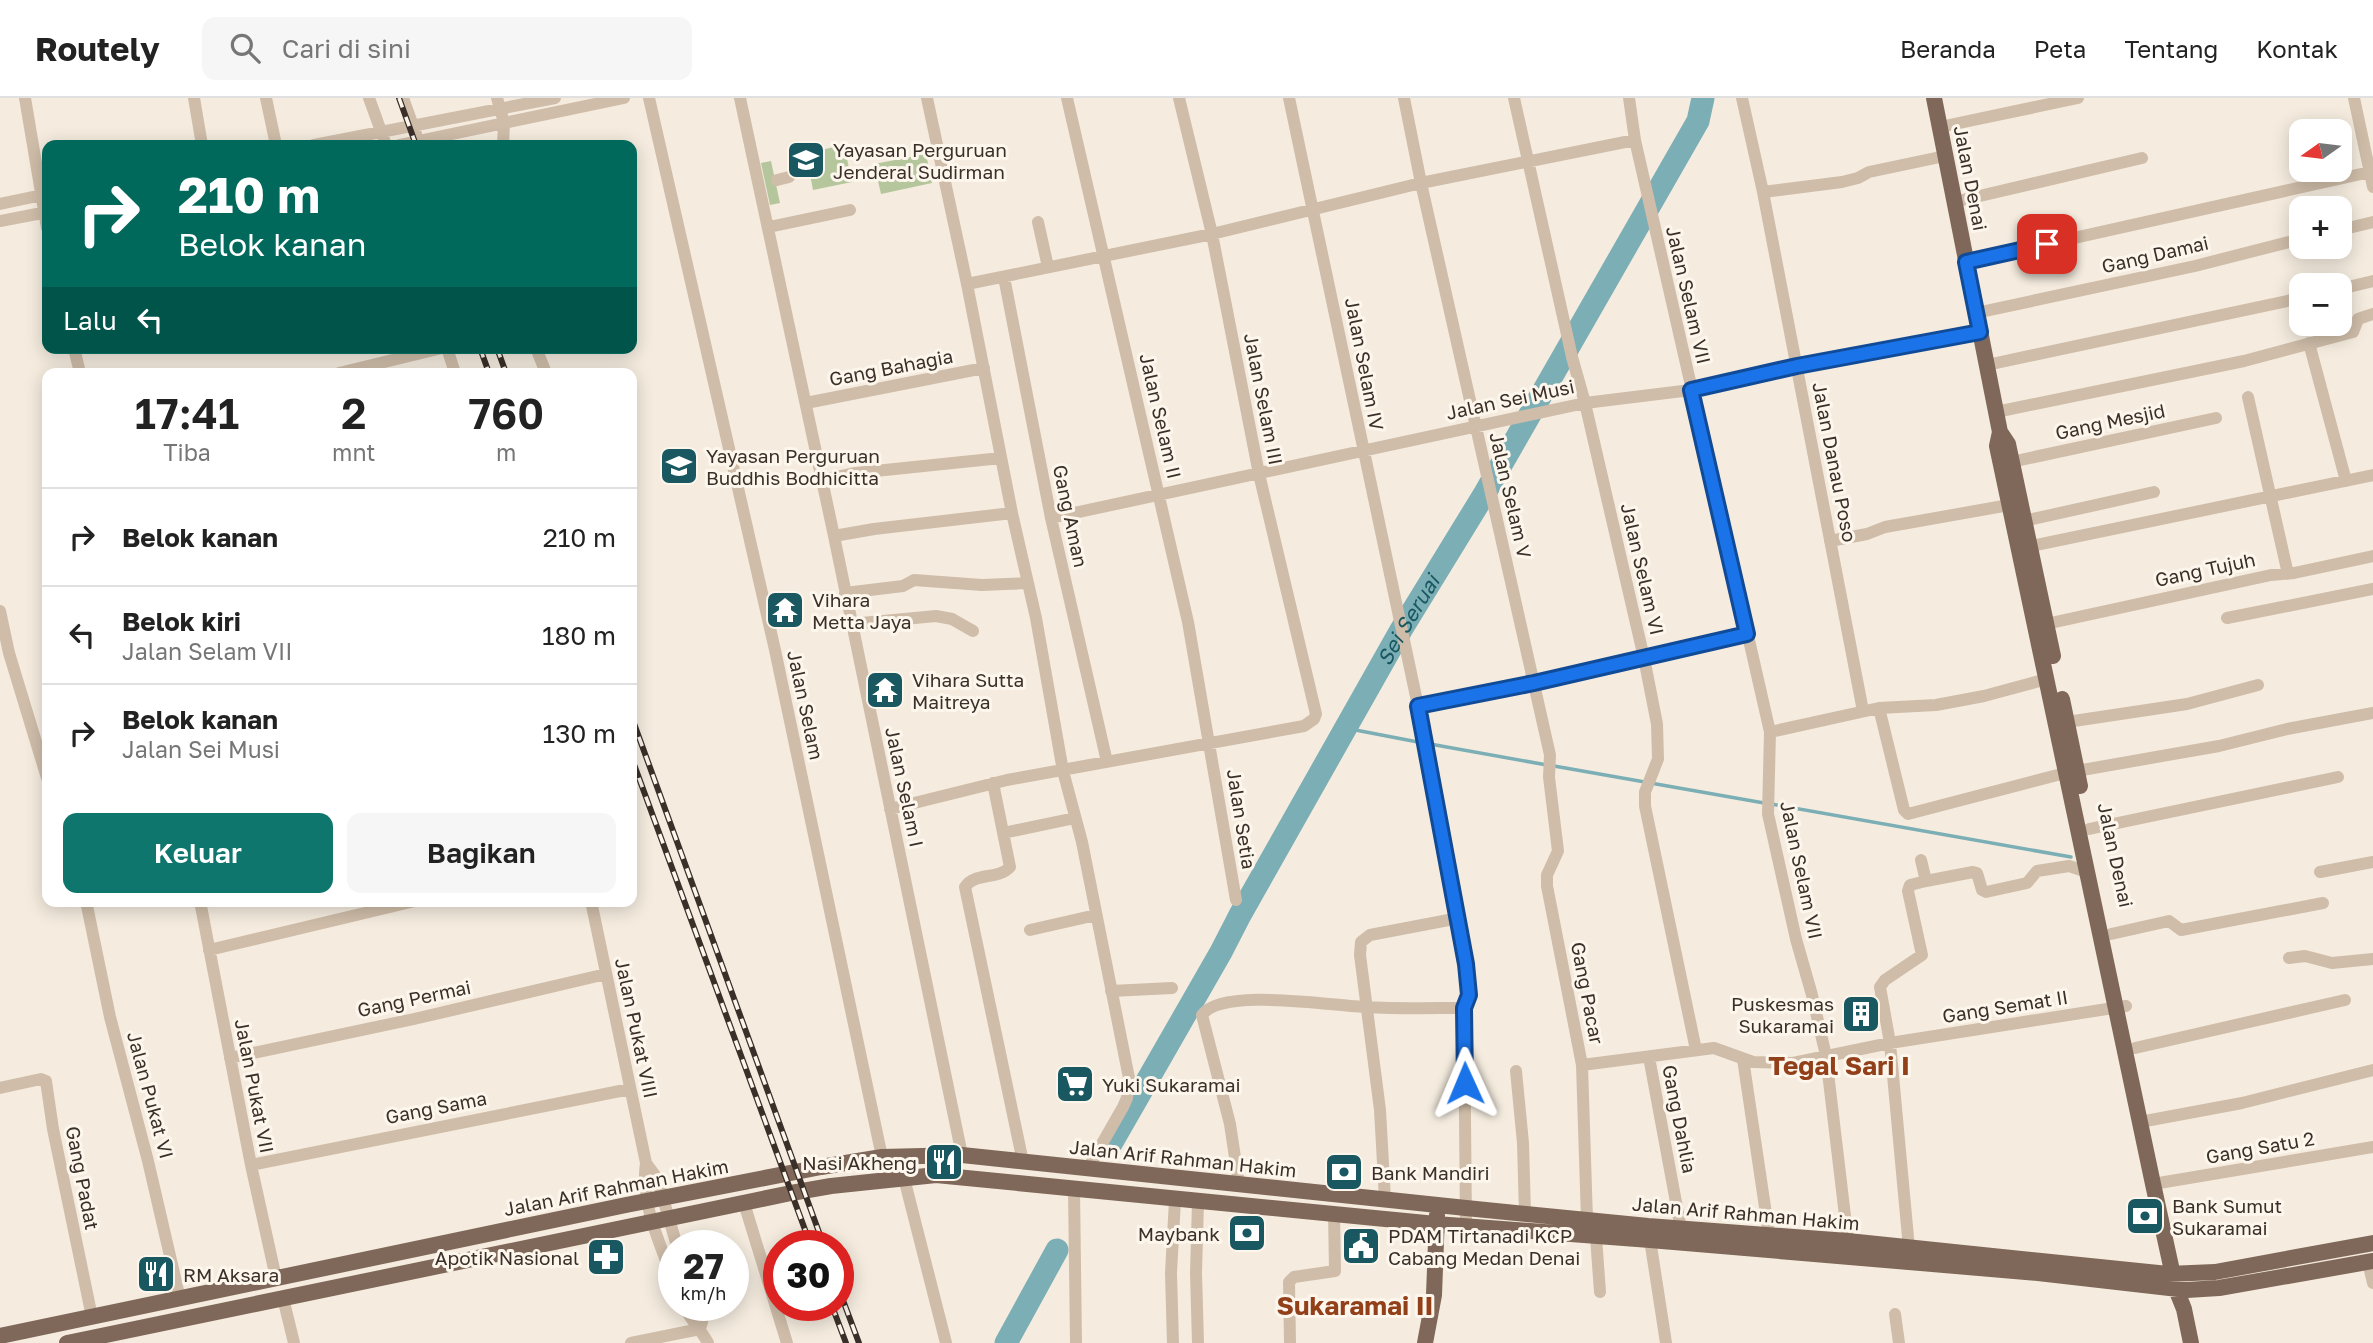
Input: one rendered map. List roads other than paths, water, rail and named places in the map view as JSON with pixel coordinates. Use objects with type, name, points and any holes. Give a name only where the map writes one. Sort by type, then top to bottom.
[{"type":"main road","name":"Jalan Denai","points":[[1934,98],[2000,432],[1997,446],[2009,505],[2046,624],[2067,722],[2071,773],[2089,829],[2092,871],[2111,933],[2121,1007],[2135,1048],[2145,1121]]},
{"type":"main road","name":"Jalan Denai","points":[[2000,432],[2007,440],[2024,521],[2024,548],[2047,679],[2071,773],[2191,1343]]},
{"type":"main road","name":"Jalan Arif Rahman Hakim","points":[[0,1336],[655,1200],[882,1157],[962,1155],[1587,1220],[1649,1233],[2038,1273],[2180,1282],[2215,1272],[2373,1243]]},
{"type":"main road","name":"Jalan Arif Rahman Hakim","points":[[69,1343],[831,1186],[936,1175],[1175,1200],[1596,1237],[1681,1229],[1769,1234],[1909,1248],[2219,1288],[2371,1261]]},
{"type":"main road","points":[[1425,1343],[1434,1295],[1439,1205]]},
{"type":"main road","points":[[67,1322],[69,1343]]},
{"type":"street","points":[[24,98],[42,185]]},
{"type":"street","points":[[194,98],[201,140]]},
{"type":"street","points":[[266,98],[275,140]]},
{"type":"street","points":[[369,98],[379,139],[412,127],[499,104],[555,98]]},
{"type":"street","points":[[403,98],[418,140]]},
{"type":"street","points":[[424,140],[624,98]]},
{"type":"street","name":"Jalan Selam","points":[[649,98],[775,650],[882,1157]]},
{"type":"street","name":"Jalan Selam I","points":[[740,98],[962,1155]]},
{"type":"street","points":[[927,98],[1028,583],[1063,771],[1129,1078],[1129,1090],[1123,1107],[1087,1170]]},
{"type":"street","name":"Jalan Selam II","points":[[1068,98],[1188,622],[1210,744]]},
{"type":"street","name":"Jalan Selam III","points":[[1179,98],[1212,234],[1259,474],[1316,706],[1314,719],[1304,726],[1210,744]]},
{"type":"street","name":"Jalan Selam IV","points":[[1289,98],[1425,738],[1459,918],[1469,995],[1464,1008],[1466,1226]]},
{"type":"street","name":"Jalan Selam V","points":[[1404,98],[1420,183],[1534,683],[1550,762],[1549,777]]},
{"type":"street","name":"Jalan Selam VI","points":[[1514,98],[1657,724],[1658,759],[1644,792],[1644,806],[1696,1050]]},
{"type":"street","name":"Jalan Selam VII","points":[[1629,98],[1647,196],[1770,732],[1768,814],[1826,1056],[1848,1241]]},
{"type":"street","name":"Jalan Danau Poso","points":[[1742,98],[1763,192],[1863,711]]},
{"type":"street","points":[[1940,127],[2078,98]]},
{"type":"street","points":[[2354,98],[2373,187]]},
{"type":"street","points":[[499,104],[504,123],[503,140]]},
{"type":"street","points":[[2359,121],[2373,119]]},
{"type":"street","points":[[967,284],[1212,234],[1420,183],[1635,140]]},
{"type":"street","points":[[1763,192],[1842,182],[1870,172],[1945,156]]},
{"type":"street","points":[[1954,202],[2142,158]]},
{"type":"street","points":[[1966,262],[2370,172]]},
{"type":"street","points":[[0,204],[42,195]]},
{"type":"street","points":[[769,227],[850,210]]},
{"type":"street","points":[[0,221],[42,213]]},
{"type":"street","points":[[1038,222],[1048,267]]},
{"type":"street","points":[[2352,227],[2373,222]]},
{"type":"street","name":"Gang Damai","points":[[1976,313],[2195,266],[2289,242]]},
{"type":"street","name":"Gang Aman","points":[[1004,277],[1051,517],[1107,762]]},
{"type":"street","points":[[2352,286],[2373,281]]},
{"type":"street","points":[[1987,365],[2289,301]]},
{"type":"street","points":[[1996,412],[2244,361],[2353,332],[2358,319],[2373,314]]},
{"type":"street","name":"Jalan Sei Musi","points":[[1051,517],[1585,403],[1691,390],[1797,366],[1980,332]]},
{"type":"street","points":[[2309,343],[2346,481]]},
{"type":"street","points":[[360,368],[420,354]]},
{"type":"street","name":"Gang Bahagia","points":[[806,403],[984,369]]},
{"type":"street","points":[[2248,397],[2288,574]]},
{"type":"street","name":"Gang Mesjid","points":[[2011,462],[2217,418]]},
{"type":"street","points":[[822,480],[856,473],[1001,458]]},
{"type":"street","points":[[2024,548],[2373,475]]},
{"type":"street","points":[[2024,521],[2154,492]]},
{"type":"street","points":[[1830,541],[1867,534],[1885,527],[2009,505]]},
{"type":"street","points":[[834,536],[1012,513]]},
{"type":"street","name":"Gang Tujuh","points":[[2046,624],[2271,575],[2288,574],[2373,556]]},
{"type":"street","points":[[845,593],[903,586],[914,580],[982,585],[1028,583]]},
{"type":"street","points":[[2227,618],[2373,589]]},
{"type":"street","points":[[0,611],[9,653],[42,762]]},
{"type":"street","points":[[851,624],[936,616],[952,619],[974,631]]},
{"type":"street","points":[[1418,706],[1534,683],[1747,634]]},
{"type":"street","points":[[1770,732],[1879,708],[1936,705],[1984,696],[2047,679]]},
{"type":"street","points":[[2067,722],[2187,704],[2258,685]]},
{"type":"street","points":[[1879,708],[1905,813],[2071,773],[2219,746],[2287,729],[2373,713]]},
{"type":"street","points":[[890,809],[993,783],[1210,744]]},
{"type":"street","name":"Jalan Setia","points":[[1210,744],[1236,900]]},
{"type":"street","name":"Gang Pacar","points":[[1549,777],[1558,851],[1547,876],[1547,886],[1582,1065],[1587,1220]]},
{"type":"street","points":[[2089,829],[2338,777]]},
{"type":"street","points":[[993,783],[1009,862],[1008,870],[973,879],[965,887],[1023,1162]]},
{"type":"street","points":[[1003,834],[1075,818]]},
{"type":"street","points":[[1921,860],[1926,881]]},
{"type":"street","points":[[2320,872],[2373,862]]},
{"type":"street","points":[[1909,1248],[1890,1043],[1880,987],[1885,980],[1922,955],[1908,891],[1910,885],[1973,872],[1977,873],[1982,890],[1986,892],[2027,883],[2037,870],[2069,866],[2092,871]]},
{"type":"street","points":[[2111,933],[2169,922],[2174,923],[2180,930],[2323,903]]},
{"type":"street","name":"Jalan Pukat VI","points":[[87,907],[110,1017],[148,1161],[180,1299]]},
{"type":"street","name":"Jalan Pukat VII","points":[[201,907],[251,1165],[276,1278]]},
{"type":"street","points":[[209,950],[390,907]]},
{"type":"street","name":"Jalan Pukat VIII","points":[[592,907],[646,1163],[643,1182],[655,1200],[660,1220]]},
{"type":"street","points":[[1030,930],[1096,915]]},
{"type":"street","points":[[1385,1199],[1380,1110],[1360,955],[1361,942],[1370,935],[1459,918]]},
{"type":"street","points":[[2289,958],[2305,956],[2332,963],[2373,960]]},
{"type":"street","name":"Gang Permai","points":[[230,1058],[606,974]]},
{"type":"street","points":[[1111,991],[1172,988]]},
{"type":"street","points":[[1239,1184],[1230,1124],[1202,1015],[1204,1011],[1214,1006],[1257,999],[1368,1008],[1464,1008]]},
{"type":"street","points":[[2135,1048],[2345,1000]]},
{"type":"street","name":"Gang Semat II","points":[[1582,1065],[1714,1048],[1743,1059],[1765,1063],[1793,1063],[1890,1043],[2121,1007]]},
{"type":"street","name":"Gang Dahlia","points":[[1649,1057],[1681,1229]]},
{"type":"street","points":[[1743,1059],[1769,1234]]},
{"type":"street","points":[[2145,1121],[2242,1103],[2373,1070]]},
{"type":"street","points":[[1516,1071],[1523,1143],[1525,1213]]},
{"type":"street","name":"Gang Padat","points":[[6,1087],[41,1079],[46,1081],[53,1129],[92,1317]]},
{"type":"street","name":"Gang Sama","points":[[251,1165],[630,1089]]},
{"type":"street","name":"Gang Satu 2","points":[[2158,1183],[2373,1147]]},
{"type":"street","points":[[904,1178],[946,1343]]},
{"type":"street","points":[[1074,1188],[1076,1343]]},
{"type":"street","points":[[1173,1343],[1171,1273],[1175,1200]]},
{"type":"street","points":[[1198,1202],[1198,1343]]},
{"type":"street","points":[[744,1203],[787,1343]]},
{"type":"street","points":[[1290,1343],[1289,1282],[1294,1277],[1335,1271],[1334,1213]]},
{"type":"street","points":[[660,1220],[667,1230]]},
{"type":"street","points":[[660,1220],[662,1230]]},
{"type":"street","points":[[1649,1233],[1666,1343]]},
{"type":"street","points":[[1596,1237],[1600,1292]]},
{"type":"street","points":[[2371,1261],[2373,1283]]},
{"type":"street","points":[[1171,1273],[1196,1273]]},
{"type":"street","points":[[284,1298],[294,1343]]},
{"type":"street","points":[[1895,1314],[1899,1343]]},
{"type":"street","points":[[691,1321],[700,1329],[708,1343]]},
{"type":"street","points":[[700,1329],[703,1321]]},
{"type":"street","points":[[631,1343],[700,1329]]},
{"type":"waterway","name":"Sei Seruai","points":[[1112,1142],[1401,630],[1485,493],[1698,121],[1703,98]]},
{"type":"waterway","points":[[1345,728],[1423,743]]},
{"type":"waterway","points":[[1430,744],[1547,765]]},
{"type":"waterway","points":[[1554,766],[1764,803]]},
{"type":"waterway","points":[[1771,804],[2071,857]]},
{"type":"waterway","name":"Sei Seruai","points":[[1006,1343],[1057,1250]]},
{"type":"railway","points":[[399,98],[414,140]]},
{"type":"railway","points":[[482,354],[487,368]]},
{"type":"railway","points":[[499,354],[504,368]]},
{"type":"railway","points":[[637,732],[818,1230]]},
{"type":"railway","points":[[637,773],[805,1230]]},
{"type":"railway","points":[[838,1321],[846,1343]]},
{"type":"railway","points":[[851,1321],[859,1343]]},
{"type":"place","name":"Yayasan Perguruan Jenderal Sudirman","points":[[806,160]]},
{"type":"place","name":"Yayasan Perguruan Buddhis Bodhicitta","points":[[679,466]]},
{"type":"place","name":"Vihara Metta Jaya","points":[[785,610]]},
{"type":"place","name":"Vihara Sutta Maitreya","points":[[885,690]]},
{"type":"place","name":"Puskesmas Sukaramai","points":[[1861,1014]]},
{"type":"place","name":"Yuki Sukaramai","points":[[1075,1084]]},
{"type":"place","name":"Nasi Akheng","points":[[944,1162]]},
{"type":"place","name":"Bank Mandiri","points":[[1344,1172]]},
{"type":"place","name":"Bank Sumut Sukaramai","points":[[2145,1216]]},
{"type":"place","name":"Maybank","points":[[1247,1233]]},
{"type":"place","name":"PDAM Tirtanadi KCP Cabang Medan Denai","points":[[1361,1246]]},
{"type":"place","name":"Apotik Nasional","points":[[606,1257]]},
{"type":"place","name":"RM Aksara","points":[[156,1274]]},
{"type":"district","name":"Tegal Sari I","points":[[1839,1065]]},
{"type":"district","name":"Sukaramai II","points":[[1355,1305]]}]
